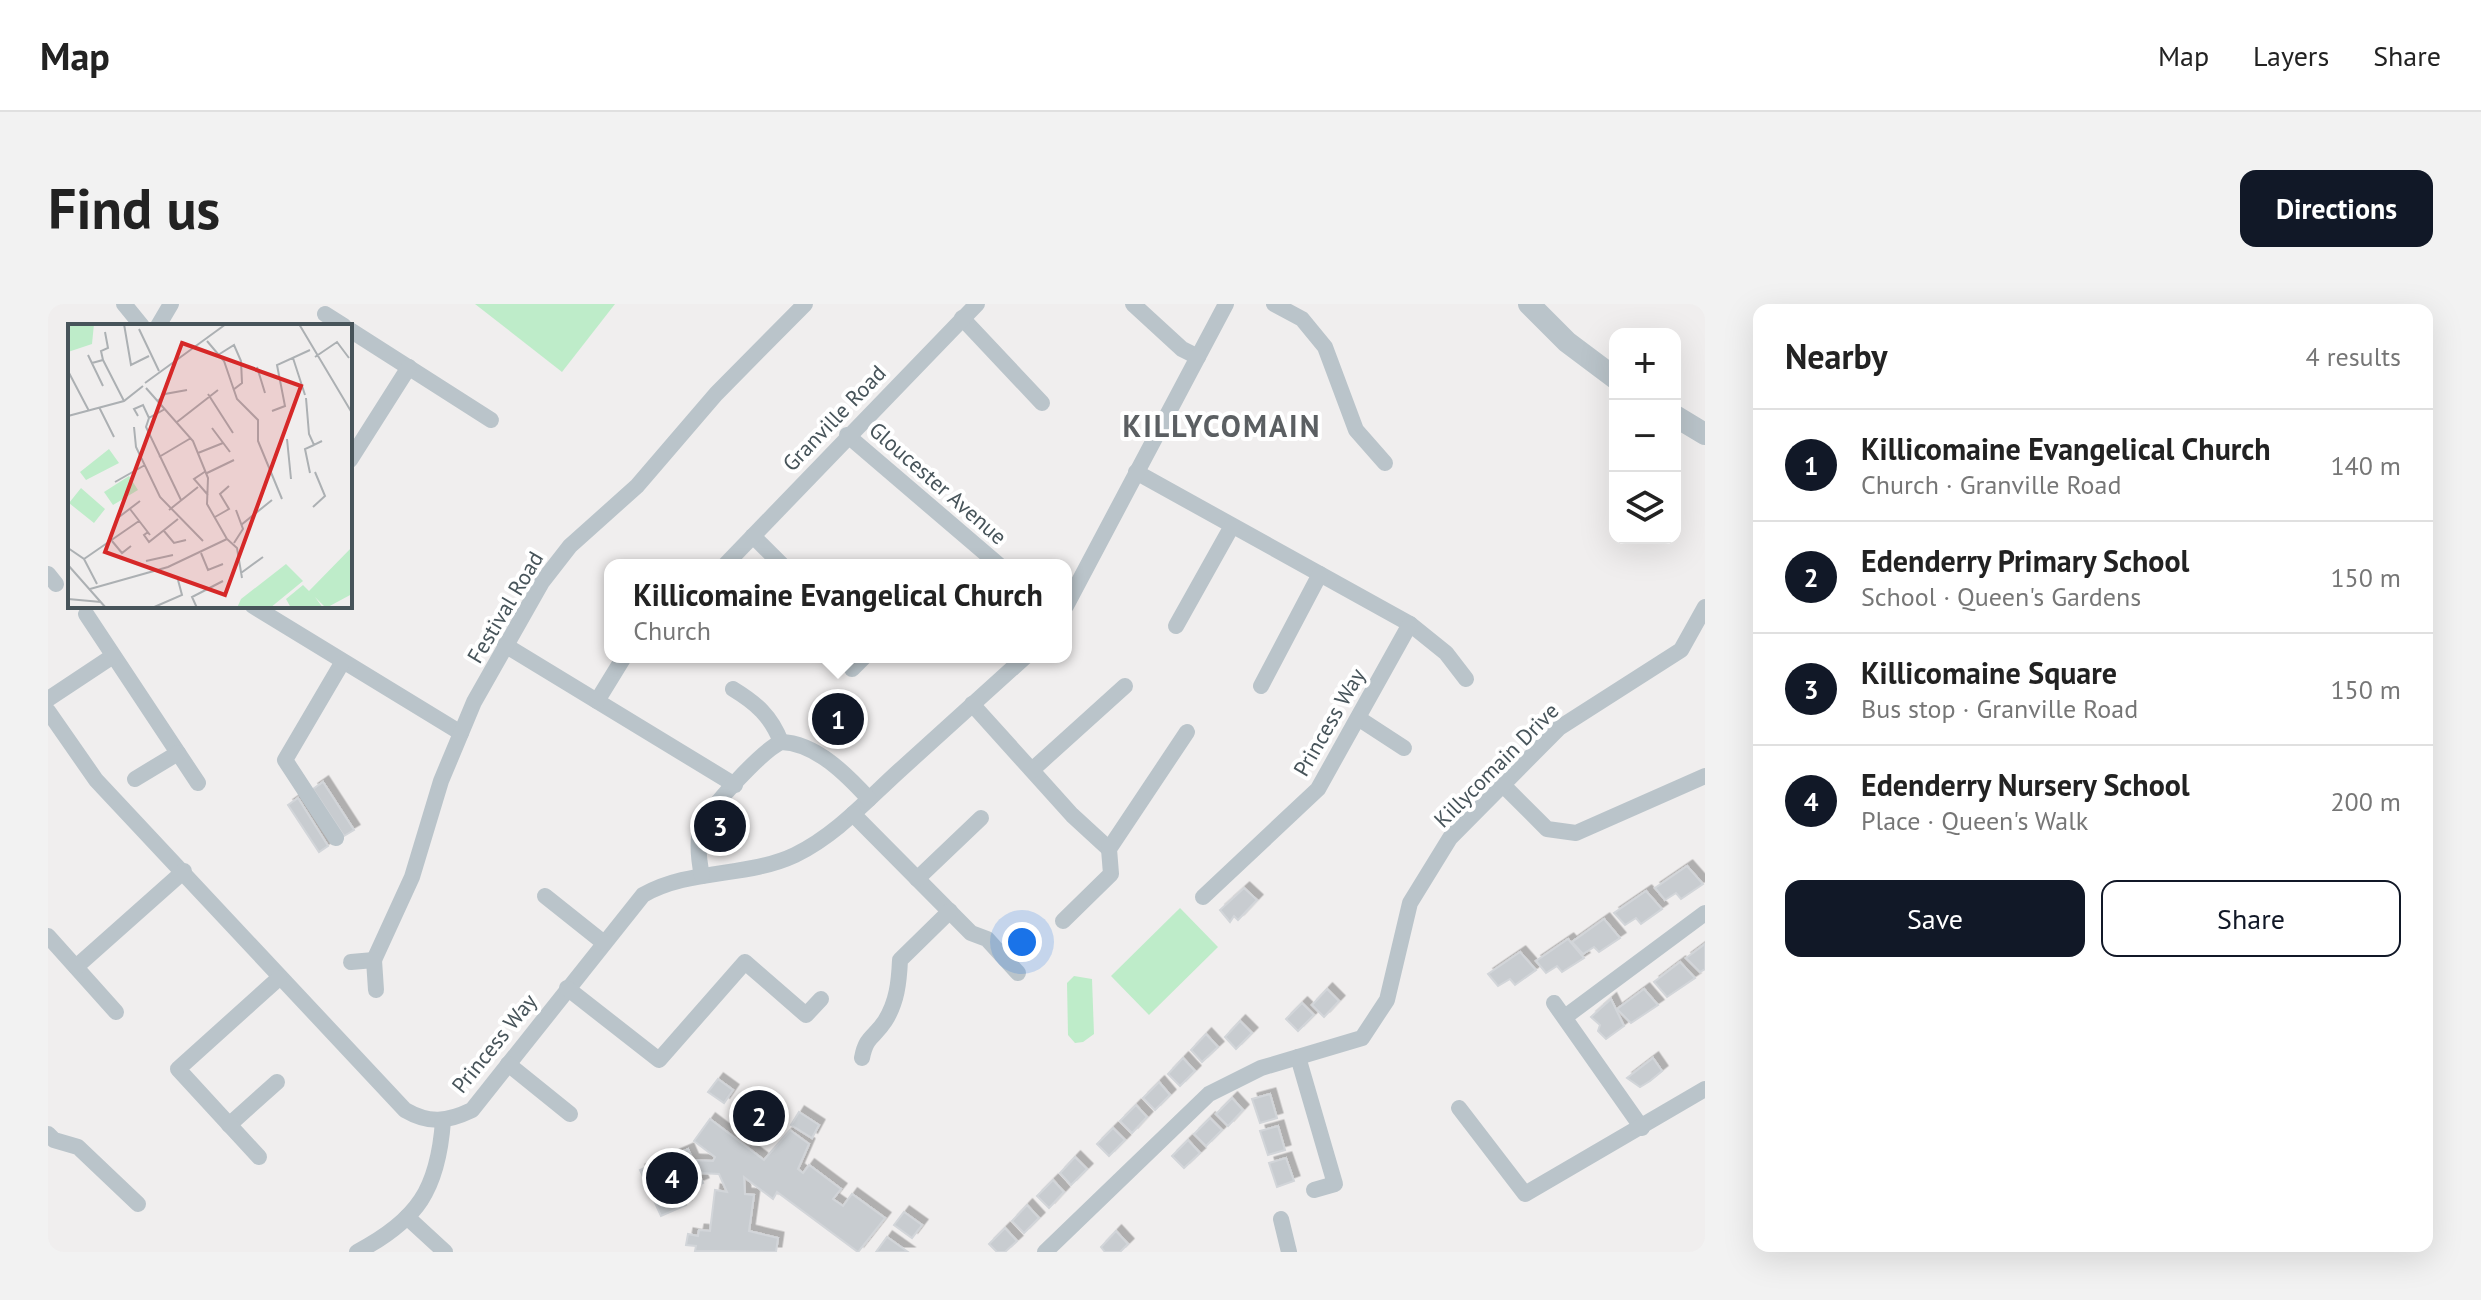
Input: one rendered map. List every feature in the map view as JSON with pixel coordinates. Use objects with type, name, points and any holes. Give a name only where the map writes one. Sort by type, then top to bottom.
[{"type":"street","points":[[124,304],[139,324]]},
{"type":"street","points":[[159,324],[171,304]]},
{"type":"street","name":"Festival Road","points":[[376,990],[374,960],[412,877],[441,781],[505,645],[542,582],[570,546],[637,486],[716,394],[805,304]]},
{"type":"street","name":"Granville Road","points":[[731,559],[847,435],[977,304]]},
{"type":"street","points":[[1133,304],[1182,349],[1198,357]]},
{"type":"street","points":[[1072,595],[1226,304]]},
{"type":"street","points":[[1274,304],[1302,319],[1325,347],[1356,430],[1385,463]]},
{"type":"street","points":[[1529,304],[1567,342],[1609,374]]},
{"type":"street","points":[[325,314],[341,324]]},
{"type":"street","points":[[962,318],[1042,403]]},
{"type":"street","points":[[352,331],[491,420]]},
{"type":"street","points":[[352,457],[409,367]]},
{"type":"street","points":[[1681,420],[1705,434]]},
{"type":"street","name":"Gloucester Avenue","points":[[847,435],[992,559]]},
{"type":"street","points":[[1136,472],[1410,624],[1446,653],[1466,679]]},
{"type":"street","points":[[1176,626],[1232,526]]},
{"type":"street","points":[[753,536],[776,559]]},
{"type":"street","points":[[1261,686],[1320,574]]},
{"type":"street","name":"Killycomain Drive","points":[[1045,1252],[1209,1094],[1250,1072],[1362,1038],[1387,1000],[1410,903],[1450,838],[1559,728],[1681,650],[1705,607]]},
{"type":"street","points":[[257,608],[461,733]]},
{"type":"street","points":[[86,614],[198,783]]},
{"type":"street","name":"Princess Way","points":[[1203,897],[1318,789],[1410,624]]},
{"type":"street","points":[[505,645],[735,785]]},
{"type":"street","points":[[48,699],[113,656]]},
{"type":"street","points":[[336,838],[285,760],[342,663]]},
{"type":"street","points":[[597,701],[620,663]]},
{"type":"street","name":"Princess Way","points":[[48,711],[96,780],[405,1110],[418,1117],[443,1121],[472,1110],[643,895],[661,885],[777,863],[826,836],[1018,663]]},
{"type":"street","points":[[1032,770],[1125,686]]},
{"type":"street","points":[[733,689],[757,703],[775,727],[781,742]]},
{"type":"street","points":[[972,704],[1109,849]]},
{"type":"street","points":[[1358,718],[1404,748]]},
{"type":"street","points":[[1063,921],[1111,874],[1109,849],[1187,732]]},
{"type":"street","points":[[702,876],[699,846],[703,824],[759,757],[781,742],[806,746],[851,779],[869,799]]},
{"type":"street","points":[[135,779],[178,753]]},
{"type":"street","points":[[1504,786],[1547,829],[1576,833],[1705,776]]},
{"type":"street","points":[[853,814],[971,933],[987,939],[1018,973]]},
{"type":"street","points":[[917,879],[981,818]]},
{"type":"street","points":[[76,967],[184,871]]},
{"type":"street","points":[[545,896],[604,943]]},
{"type":"street","points":[[862,1058],[866,1040],[884,1023],[898,993],[900,960],[950,911]]},
{"type":"street","points":[[1642,1128],[1560,1010],[1705,913]]},
{"type":"street","points":[[48,936],[116,1012]]},
{"type":"street","points":[[351,962],[374,960]]},
{"type":"street","points":[[567,988],[659,1060],[745,962],[806,1015],[821,999]]},
{"type":"street","points":[[259,1157],[178,1069],[279,978]]},
{"type":"street","points":[[1298,1057],[1335,1184],[1314,1190]]},
{"type":"street","points":[[508,1064],[570,1114]]},
{"type":"street","points":[[229,1125],[277,1082]]},
{"type":"street","points":[[1459,1108],[1525,1194],[1705,1089]]},
{"type":"street","points":[[357,1252],[423,1202],[433,1183],[441,1155],[443,1121]]},
{"type":"street","points":[[48,1134],[54,1140],[78,1147],[138,1204]]},
{"type":"street","points":[[407,1217],[445,1252]]},
{"type":"street","points":[[1281,1219],[1289,1252]]},
{"type":"green space","points":[[475,304],[615,304],[562,372]]},
{"type":"green space","points":[[1180,908],[1218,947],[1149,1015],[1111,976]]},
{"type":"green space","points":[[1074,976],[1092,979],[1094,1034],[1083,1042],[1075,1043],[1068,1035],[1067,983]]},
{"type":"building","points":[[842,700],[856,712],[835,739],[820,726]]},
{"type":"building","points":[[323,782],[354,830],[344,836],[313,789]]},
{"type":"building","points":[[298,798],[328,846],[319,852],[288,805]]},
{"type":"building","points":[[1687,866],[1703,884],[1681,899],[1676,893],[1665,900],[1655,888]]},
{"type":"building","points":[[1244,888],[1257,900],[1238,920],[1234,916],[1230,922],[1220,910]]},
{"type":"building","points":[[1646,891],[1662,909],[1641,924],[1636,918],[1625,925],[1614,913]]},
{"type":"building","points":[[1604,919],[1620,938],[1599,952],[1594,947],[1583,954],[1572,942]]},
{"type":"building","points":[[1568,939],[1584,958],[1562,972],[1557,966],[1546,973],[1536,961]]},
{"type":"building","points":[[1705,944],[1705,969],[1700,972],[1686,958]]},
{"type":"building","points":[[1520,952],[1536,970],[1515,985],[1510,979],[1498,986],[1488,974]]},
{"type":"building","points":[[1680,962],[1695,978],[1667,997],[1654,982]]},
{"type":"building","points":[[1327,989],[1339,1001],[1324,1017],[1312,1005]]},
{"type":"building","points":[[1644,989],[1658,1005],[1631,1023],[1617,1009]]},
{"type":"building","points":[[1611,999],[1624,1026],[1606,1039],[1598,1031],[1600,1025],[1591,1017]]},
{"type":"building","points":[[1302,1003],[1314,1015],[1298,1031],[1286,1019]]},
{"type":"building","points":[[1240,1021],[1252,1033],[1236,1049],[1225,1037]]},
{"type":"building","points":[[1206,1034],[1218,1047],[1202,1062],[1191,1050]]},
{"type":"building","points":[[1183,1058],[1195,1071],[1180,1086],[1168,1074]]},
{"type":"building","points":[[1653,1058],[1662,1071],[1650,1081],[1640,1087],[1627,1078]]},
{"type":"building","points":[[718,1079],[733,1090],[724,1103],[708,1092]]},
{"type":"building","points":[[1159,1082],[1170,1095],[1155,1110],[1143,1098]]},
{"type":"building","points":[[1270,1094],[1277,1118],[1260,1123],[1252,1099]]},
{"type":"building","points":[[1232,1098],[1243,1110],[1228,1126],[1216,1114]]},
{"type":"building","points":[[1136,1105],[1147,1117],[1132,1133],[1120,1121]]},
{"type":"building","points":[[799,1112],[819,1125],[812,1138],[791,1125]]},
{"type":"building","points":[[1210,1118],[1222,1130],[1206,1146],[1194,1134]]},
{"type":"building","points":[[710,1119],[764,1160],[790,1130],[809,1144],[798,1169],[803,1173],[809,1165],[841,1189],[833,1199],[843,1206],[852,1194],[885,1218],[858,1252],[777,1192],[773,1199],[744,1177],[745,1194],[754,1195],[749,1231],[778,1238],[776,1252],[695,1251],[696,1246],[686,1245],[688,1234],[698,1236],[699,1230],[710,1231],[715,1190],[727,1192],[719,1174],[699,1173],[693,1160],[713,1161],[715,1157],[694,1141]]},
{"type":"building","points":[[1278,1126],[1285,1150],[1268,1155],[1260,1131]]},
{"type":"building","points":[[1113,1128],[1125,1140],[1109,1156],[1097,1144]]},
{"type":"building","points":[[1188,1140],[1200,1153],[1184,1168],[1172,1156]]},
{"type":"building","points":[[688,1149],[703,1183],[680,1193],[686,1205],[661,1216],[640,1170]]},
{"type":"building","points":[[1075,1157],[1087,1169],[1071,1185],[1060,1173]]},
{"type":"building","points":[[1286,1158],[1294,1181],[1277,1187],[1269,1163]]},
{"type":"building","points":[[1053,1180],[1064,1192],[1049,1208],[1037,1196]]},
{"type":"building","points":[[1027,1205],[1039,1218],[1024,1233],[1012,1221]]},
{"type":"building","points":[[904,1212],[922,1225],[912,1238],[894,1225]]},
{"type":"building","points":[[1005,1228],[1017,1241],[1005,1252],[997,1252],[989,1244]]},
{"type":"building","points":[[1116,1231],[1128,1244],[1120,1252],[1105,1252],[1101,1247]]},
{"type":"building","points":[[887,1237],[908,1252],[876,1252]]},
{"type":"place","name":"Killicomaine Evangelical Church","points":[[838,719]]},
{"type":"place","name":"Killicomaine Square","points":[[720,826]]},
{"type":"place","name":"Edenderry Primary School","points":[[759,1116]]},
{"type":"place","name":"Edenderry Nursery School","points":[[672,1178]]},
{"type":"district","name":"KILLYCOMAIN","points":[[1222,425]]}]
